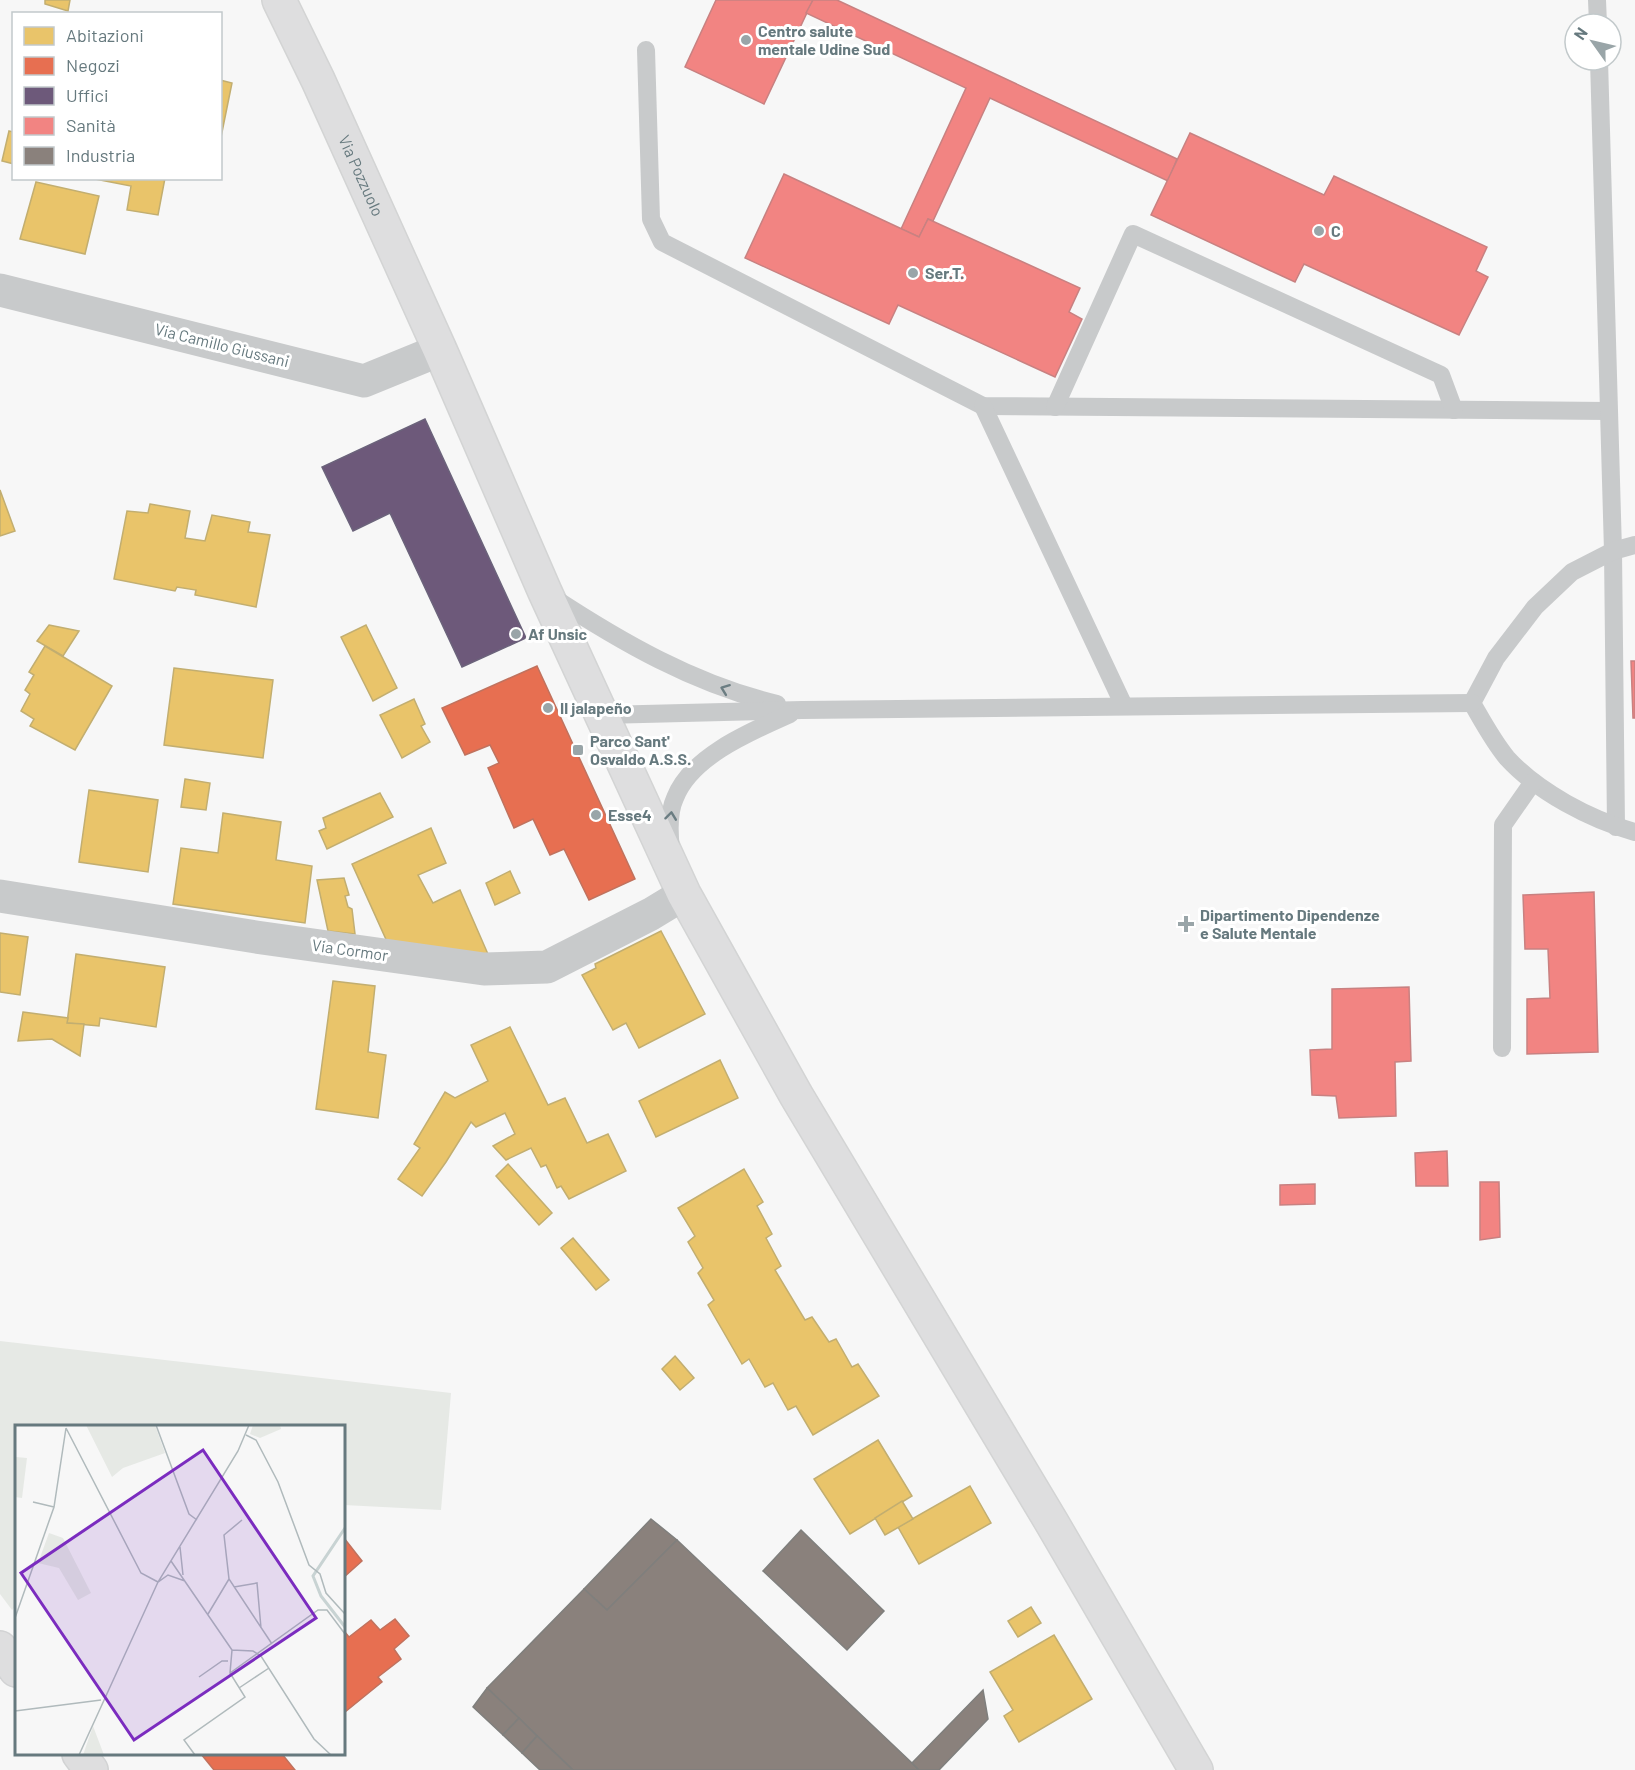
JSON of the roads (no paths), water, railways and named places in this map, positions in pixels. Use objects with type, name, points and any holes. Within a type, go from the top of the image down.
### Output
[{"type":"main road","name":"Via Pozzuolo","points":[[279,0],[318,80],[440,350],[545,592],[684,894],[796,1095],[1196,1770]]},
{"type":"main road","points":[[0,1648],[15,1669]]},
{"type":"main road","points":[[80,1755],[92,1770]]},
{"type":"street","name":"Via Camillo Giussani","points":[[0,290],[364,381],[440,350]]},
{"type":"street","name":"Via Cormor","points":[[0,896],[256,937],[484,969],[547,967],[651,914],[684,894]]},
{"type":"lane","points":[[646,50],[651,219],[662,242],[983,406],[1608,411]]},
{"type":"lane","points":[[1599,72],[1613,551],[1616,827]]},
{"type":"lane","points":[[1055,407],[1133,234],[1441,375],[1454,410]]},
{"type":"lane","points":[[983,406],[1124,706]]},
{"type":"lane","points":[[1472,703],[1496,658],[1535,607],[1572,572],[1613,551],[1635,545]]},
{"type":"lane","points":[[545,592],[604,631],[653,658],[744,696],[802,710]]},
{"type":"lane","points":[[603,715],[802,710],[1472,703]]},
{"type":"lane","points":[[1472,703],[1507,758],[1533,782],[1563,802],[1616,827],[1635,832]]},
{"type":"lane","points":[[684,894],[671,847],[670,819],[675,797],[690,775],[718,749],[752,731],[802,710]]},
{"type":"lane","points":[[1502,1048],[1503,825],[1533,782]]},
{"type":"place","name":"Centro salute mentale Udine Sud","points":[[746,40]]},
{"type":"place","name":"C","points":[[1319,231]]},
{"type":"place","name":"Ser.T.","points":[[913,273]]},
{"type":"place","name":"Af Unsic","points":[[516,634]]},
{"type":"place","name":"Il jalapeño","points":[[548,708]]},
{"type":"place","name":"Parco Sant' Osvaldo A.S.S.","points":[[578,750]]},
{"type":"place","name":"Esse4","points":[[596,815]]},
{"type":"place","name":"Dipartimento Dipendenze e Salute Mentale","points":[[1186,924]]}]
